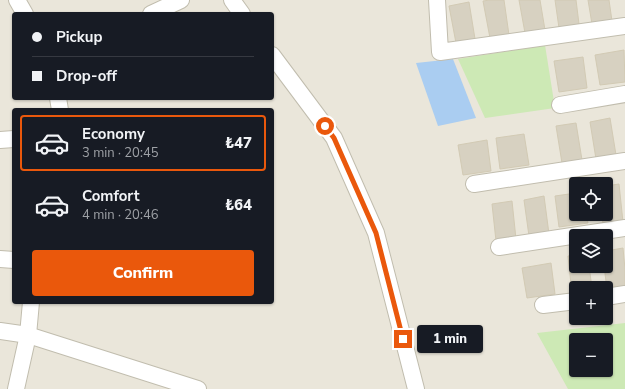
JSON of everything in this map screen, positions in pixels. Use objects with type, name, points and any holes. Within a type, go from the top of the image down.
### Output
[{"type":"street","points":[[17,0],[24,12]]},
{"type":"street","points":[[155,12],[180,0]]},
{"type":"street","points":[[232,0],[241,12]]},
{"type":"street","points":[[437,0],[440,52],[625,26]]},
{"type":"street","points":[[274,58],[334,138],[376,233],[416,389]]},
{"type":"street","points":[[560,105],[625,94]]},
{"type":"street","points":[[0,140],[12,139]]},
{"type":"street","points":[[474,184],[625,162]]},
{"type":"street","points":[[499,247],[625,228]]},
{"type":"street","points":[[0,259],[12,260]]},
{"type":"street","points":[[613,296],[625,294]]},
{"type":"street","points":[[544,305],[569,302]]},
{"type":"street","points":[[16,389],[28,335],[31,304]]},
{"type":"street","points":[[0,331],[28,335],[198,389]]},
{"type":"shaded area","points":[[0,0],[625,0],[625,389],[0,389]]},
{"type":"green space","points":[[545,45],[555,108],[485,118],[458,59]]},
{"type":"green space","points":[[625,323],[625,389],[568,389],[537,333]]},
{"type":"water","points":[[453,59],[476,118],[438,126],[416,63]]},
{"type":"building","points":[[504,0],[509,35],[490,38],[483,1]]},
{"type":"building","points":[[519,0],[540,0],[545,30],[525,33]]},
{"type":"building","points":[[555,0],[576,0],[579,24],[559,28]]},
{"type":"building","points":[[588,0],[609,0],[612,21],[592,24]]},
{"type":"building","points":[[469,2],[475,39],[456,43],[449,6]]},
{"type":"building","points":[[624,50],[625,82],[600,85],[595,55]]},
{"type":"building","points":[[583,57],[587,88],[559,92],[554,61]]},
{"type":"building","points":[[610,118],[616,155],[596,159],[590,122]]},
{"type":"building","points":[[576,123],[582,160],[562,163],[556,126]]},
{"type":"building","points":[[524,134],[529,165],[500,169],[496,138]]},
{"type":"building","points":[[487,140],[491,171],[463,175],[458,145]]},
{"type":"building","points":[[619,184],[623,222],[603,224],[603,221],[613,221],[613,185]]},
{"type":"building","points":[[569,194],[569,221],[588,221],[588,223],[559,227],[555,196]]},
{"type":"building","points":[[544,196],[549,234],[529,236],[524,200]]},
{"type":"building","points":[[512,201],[516,239],[496,241],[492,204]]},
{"type":"building","points":[[623,248],[625,286],[613,288],[613,281],[606,281],[605,273],[613,273],[613,250]]},
{"type":"building","points":[[551,263],[555,294],[527,298],[522,268]]},
{"type":"building","points":[[570,273],[590,273],[591,281],[571,281]]},
{"type":"route","points":[[325,126],[334,138],[376,233],[403,339]]}]
